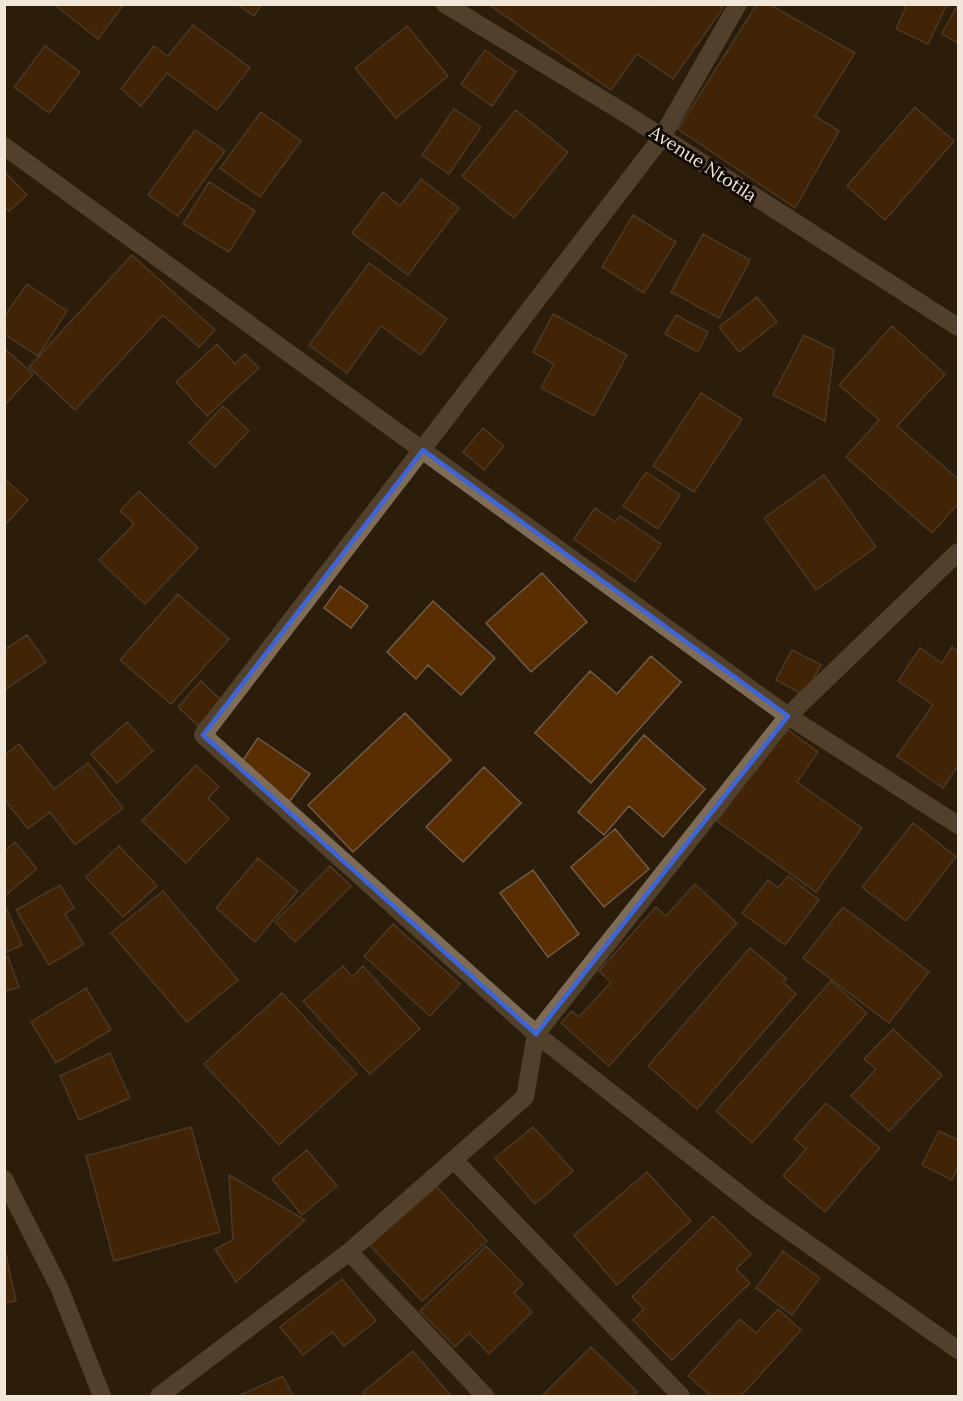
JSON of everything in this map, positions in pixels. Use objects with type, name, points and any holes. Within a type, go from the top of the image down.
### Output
[{"type":"street","name":"Avenue Ntotila","points":[[445,4],[623,112],[958,327]]},
{"type":"street","points":[[738,4],[662,137],[203,735],[536,1034],[760,1209],[958,1350]]},
{"type":"street","points":[[4,146],[788,716],[958,825]]},
{"type":"street","points":[[159,1396],[349,1252],[525,1097],[536,1034],[788,716],[958,552]]},
{"type":"street","points":[[454,1160],[681,1396]]},
{"type":"street","points":[[4,1179],[59,1287],[102,1396]]},
{"type":"street","points":[[349,1252],[484,1396]]},
{"type":"highlighted area","points":[[423,450],[788,716],[536,1034],[203,735]]},
{"type":"building","points":[[54,4],[118,4],[122,7],[98,39]]},
{"type":"building","points":[[237,4],[262,4],[254,16]]},
{"type":"building","points":[[488,4],[646,4],[649,6],[650,4],[718,4],[723,8],[673,79],[637,54],[611,90]]},
{"type":"building","points":[[757,4],[769,4],[855,53],[815,116],[839,131],[795,208],[678,129]]},
{"type":"building","points":[[901,4],[947,4],[928,44],[896,29],[906,7]]},
{"type":"building","points":[[958,4],[958,43],[942,34]]},
{"type":"building","points":[[193,25],[250,68],[217,110],[167,73],[141,106],[121,89],[154,46],[168,56]]},
{"type":"building","points":[[407,26],[448,76],[396,118],[355,68]]},
{"type":"building","points":[[45,46],[80,72],[49,113],[14,87]]},
{"type":"building","points":[[485,50],[516,72],[492,106],[461,84]]},
{"type":"building","points":[[915,107],[954,141],[885,220],[847,186]]},
{"type":"building","points":[[454,109],[481,127],[449,174],[422,155]]},
{"type":"building","points":[[516,110],[568,152],[514,218],[462,176]]},
{"type":"building","points":[[261,112],[301,141],[260,197],[220,168]]},
{"type":"building","points":[[195,130],[225,151],[178,216],[148,195]]},
{"type":"building","points":[[4,171],[27,195],[9,211],[4,206]]},
{"type":"building","points":[[421,179],[459,208],[408,275],[352,233],[383,192],[400,206]]},
{"type":"building","points":[[209,182],[255,211],[229,252],[183,224]]},
{"type":"building","points":[[633,215],[676,242],[644,293],[602,267]]},
{"type":"building","points":[[703,234],[750,260],[719,318],[671,292]]},
{"type":"building","points":[[132,255],[215,330],[199,347],[163,315],[75,410],[29,367]]},
{"type":"building","points":[[369,263],[447,319],[421,355],[381,326],[347,373],[309,345]]},
{"type":"building","points":[[27,284],[67,311],[38,356],[4,334],[4,317]]},
{"type":"building","points":[[757,297],[777,322],[739,352],[719,327]]},
{"type":"building","points":[[553,314],[627,355],[594,416],[541,388],[554,364],[533,352]]},
{"type":"building","points":[[676,315],[708,332],[698,352],[665,334]]},
{"type":"building","points":[[892,326],[945,374],[897,426],[958,479],[958,504],[932,533],[846,457],[879,420],[839,385]]},
{"type":"building","points":[[804,335],[834,350],[825,421],[773,395]]},
{"type":"building","points":[[217,344],[235,364],[245,354],[259,368],[207,416],[176,382]]},
{"type":"building","points":[[4,348],[33,374],[4,406]]},
{"type":"building","points":[[701,393],[742,419],[694,492],[653,466]]},
{"type":"building","points":[[223,406],[249,431],[215,467],[189,443]]},
{"type":"building","points":[[483,428],[504,446],[484,470],[463,452]]},
{"type":"building","points":[[646,472],[680,495],[658,529],[623,506]]},
{"type":"building","points":[[824,475],[876,547],[816,590],[764,518]]},
{"type":"building","points":[[4,478],[28,500],[4,526]]},
{"type":"building","points":[[139,491],[198,548],[145,604],[99,560],[134,524],[120,511]]},
{"type":"building","points":[[595,508],[615,522],[620,516],[661,544],[635,582],[574,539]]},
{"type":"building","points":[[542,573],[587,622],[531,672],[486,623]]},
{"type":"building","points":[[340,586],[368,606],[351,628],[324,608]]},
{"type":"building","points":[[178,594],[229,639],[171,704],[120,660]]},
{"type":"building","points":[[433,601],[495,658],[461,695],[428,665],[416,679],[387,652]]},
{"type":"building","points":[[27,635],[46,662],[4,690],[4,650]]},
{"type":"building","points":[[952,647],[958,652],[958,766],[943,788],[897,756],[933,705],[898,681],[920,648],[942,663]]},
{"type":"building","points":[[792,650],[821,665],[804,695],[776,680]]},
{"type":"building","points":[[651,656],[681,682],[591,783],[535,733],[590,671],[617,694]]},
{"type":"building","points":[[201,681],[221,700],[198,726],[178,707]]},
{"type":"building","points":[[405,713],[451,760],[353,852],[308,805]]},
{"type":"building","points":[[127,722],[153,751],[117,783],[91,754]]},
{"type":"building","points":[[785,728],[818,752],[797,782],[862,828],[816,892],[717,821]]},
{"type":"building","points":[[644,735],[705,789],[663,837],[629,806],[604,835],[578,812]]},
{"type":"building","points":[[258,738],[310,774],[290,801],[239,766]]},
{"type":"building","points":[[19,744],[54,789],[88,763],[123,808],[75,845],[50,812],[28,829],[4,799],[4,755]]},
{"type":"building","points":[[196,765],[219,787],[208,798],[229,819],[186,863],[142,821]]},
{"type":"building","points":[[484,767],[521,803],[463,862],[426,827]]},
{"type":"building","points":[[913,823],[956,857],[906,921],[862,887]]},
{"type":"building","points":[[615,829],[649,869],[604,907],[571,867]]},
{"type":"building","points":[[15,842],[37,869],[6,895],[4,893],[4,851]]},
{"type":"building","points":[[119,846],[157,886],[123,917],[86,877]]},
{"type":"building","points":[[258,858],[298,891],[255,942],[216,908]]},
{"type":"building","points":[[330,866],[351,886],[295,942],[275,922]]},
{"type":"building","points":[[533,870],[579,934],[548,957],[500,893]]},
{"type":"building","points":[[788,876],[819,900],[785,945],[742,913],[768,880],[778,888]]},
{"type":"building","points":[[695,884],[737,923],[609,1066],[561,1023],[572,1011],[579,1017],[611,982],[599,971],[656,907],[666,916]]},
{"type":"building","points":[[60,885],[74,908],[65,914],[84,944],[49,965],[16,910]]},
{"type":"building","points":[[163,891],[238,980],[187,1022],[111,933]]},
{"type":"building","points":[[4,906],[22,945],[4,953]]},
{"type":"building","points":[[843,907],[929,972],[889,1023],[803,958]]},
{"type":"building","points":[[393,924],[460,984],[430,1016],[364,956]]},
{"type":"building","points":[[750,948],[787,979],[783,982],[796,994],[697,1109],[648,1066]]},
{"type":"building","points":[[8,957],[19,987],[4,992],[4,959]]},
{"type":"building","points":[[343,966],[352,977],[363,966],[420,1029],[370,1074],[303,1001]]},
{"type":"building","points":[[831,981],[867,1013],[752,1143],[716,1111]]},
{"type":"building","points":[[86,988],[111,1030],[56,1063],[31,1022]]},
{"type":"building","points":[[282,993],[357,1074],[279,1145],[204,1064]]},
{"type":"building","points":[[893,1029],[942,1075],[889,1131],[851,1096],[876,1069],[864,1059]]},
{"type":"building","points":[[110,1053],[130,1098],[79,1120],[60,1076]]},
{"type":"building","points":[[826,1103],[880,1148],[825,1212],[783,1176],[806,1149],[794,1139]]},
{"type":"building","points":[[191,1127],[220,1232],[114,1261],[86,1156]]},
{"type":"building","points":[[533,1127],[573,1171],[535,1204],[495,1158]]},
{"type":"building","points":[[939,1131],[958,1140],[958,1167],[952,1180],[922,1165]]},
{"type":"building","points":[[307,1150],[337,1186],[302,1215],[272,1179]]},
{"type":"building","points":[[647,1172],[691,1221],[617,1285],[574,1235]]},
{"type":"building","points":[[229,1175],[305,1220],[236,1282],[215,1249],[233,1240]]},
{"type":"building","points":[[436,1186],[487,1241],[422,1301],[370,1245]]},
{"type":"building","points":[[713,1216],[751,1254],[736,1269],[750,1283],[672,1360],[633,1320],[644,1309],[632,1297]]},
{"type":"building","points":[[4,1246],[16,1301],[4,1303]]},
{"type":"building","points":[[486,1246],[523,1284],[514,1293],[532,1312],[489,1354],[469,1333],[455,1347],[420,1311]]},
{"type":"building","points":[[783,1251],[820,1278],[792,1315],[756,1288]]},
{"type":"building","points":[[342,1279],[376,1321],[344,1346],[332,1332],[303,1355],[280,1327]]},
{"type":"building","points":[[778,1309],[801,1330],[741,1396],[711,1396],[688,1376],[740,1319],[756,1333]]},
{"type":"building","points":[[591,1347],[637,1392],[632,1396],[542,1396]]},
{"type":"building","points":[[413,1351],[451,1396],[366,1396],[363,1392]]},
{"type":"building","points":[[283,1376],[293,1396],[238,1396]]}]
